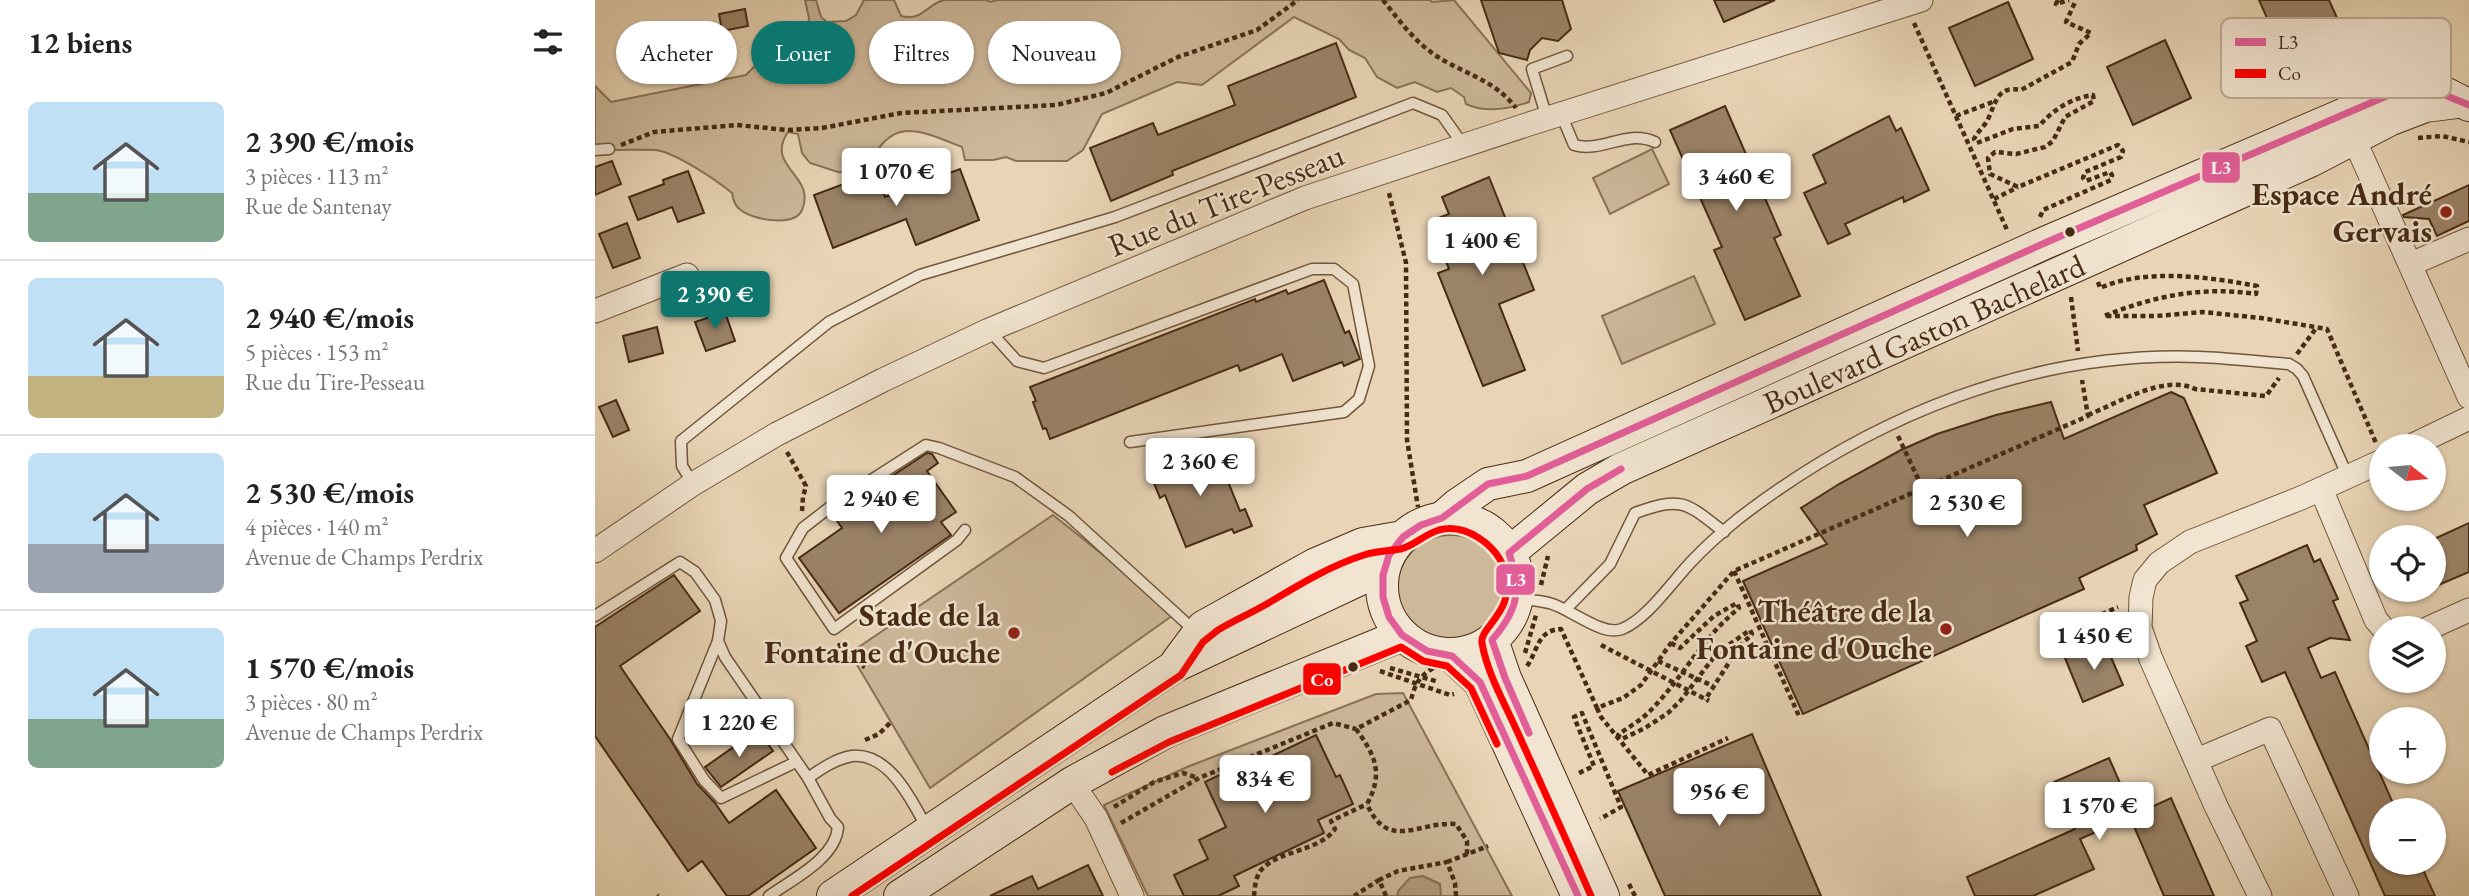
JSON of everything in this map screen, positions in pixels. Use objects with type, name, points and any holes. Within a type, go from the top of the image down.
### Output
[{"type":"main road","name":"Boulevard Gaston Bachelard","points":[[833,896],[1174,666],[1360,579],[1414,534],[1488,484],[1527,476],[2047,242],[2348,128],[2391,119],[2425,106],[2465,103]]},
{"type":"main road","name":"Boulevard Gaston Bachelard","points":[[1509,553],[1587,489],[1621,469],[2090,260],[2348,128]]},
{"type":"main road","name":"Boulevard Gaston Bachelard","points":[[1484,527],[1527,476]]},
{"type":"main road","points":[[1174,666],[1203,627],[1314,565],[1363,544],[1464,520],[1484,527],[1499,538],[1516,571],[1518,599],[1504,627],[1492,640],[1471,651],[1453,656],[1427,651],[1402,635],[1389,617],[1383,597],[1383,575],[1414,534]]},
{"type":"main road","points":[[900,896],[1072,783],[1165,732],[1402,635]]},
{"type":"main road","points":[[1492,640],[1494,683],[1578,896]]},
{"type":"main road","points":[[1453,656],[1480,682],[1494,683]]},
{"type":"main road","points":[[1494,683],[1603,896]]},
{"type":"street","name":"Rue du Tire-Pesseau","points":[[595,551],[693,484],[777,434],[883,380],[989,330],[1305,198],[1913,3]]},
{"type":"street","points":[[2348,128],[2469,397]]},
{"type":"street","points":[[2411,264],[2469,239]]},
{"type":"street","points":[[595,311],[687,275]]},
{"type":"street","points":[[2436,434],[2469,418]]},
{"type":"street","points":[[2260,896],[2216,806],[2151,659],[2140,628],[2141,597],[2145,580],[2159,563],[2190,542],[2348,477],[2369,460]]},
{"type":"street","points":[[2321,489],[2374,616]]},
{"type":"street","points":[[2446,620],[2469,610]]},
{"type":"street","points":[[2197,760],[2270,729],[2347,896]]},
{"type":"street","points":[[1072,783],[1100,826],[1132,896]]},
{"type":"lane","points":[[1567,56],[1532,69],[1545,119],[1574,145],[1586,148],[1636,136],[1655,142]]},
{"type":"lane","points":[[693,484],[682,466],[681,441],[829,322],[921,275],[1115,216],[1413,103],[1442,115],[1464,146]]},
{"type":"lane","points":[[595,150],[609,149]]},
{"type":"lane","points":[[989,330],[1017,361],[1044,368],[1312,268],[1334,269],[1353,284],[1369,366],[1359,399],[1344,412],[1130,442]]},
{"type":"lane","points":[[1518,599],[1551,603],[1605,630],[1621,630],[1636,620],[1693,559],[1724,532],[1793,478],[1843,448],[1891,423],[1949,398],[2003,381],[2080,365],[2198,357],[2289,364],[2303,376],[2348,477]]},
{"type":"lane","points":[[965,530],[957,540],[834,629],[786,558],[803,528],[834,504],[926,445],[1015,477],[1069,516],[1198,634]]},
{"type":"lane","points":[[1566,609],[1610,564],[1635,513],[1664,503],[1680,503],[1695,510],[1724,532]]},
{"type":"lane","points":[[595,616],[680,562],[695,572],[715,600],[721,621],[718,641],[678,738],[704,780],[721,798],[796,762]]},
{"type":"lane","points":[[718,641],[725,657],[808,778],[830,818],[838,827],[838,838],[828,853],[769,896]]},
{"type":"lane","points":[[808,778],[830,763],[854,756],[872,759],[890,771],[928,831]]},
{"type":"path","points":[[609,149],[654,132],[737,125],[787,130],[823,128],[901,113],[1056,105],[1106,93],[1178,57],[1257,30],[1299,0]]},
{"type":"path","points":[[1383,0],[1406,28],[1435,55],[1476,75],[1512,102],[1545,119]]},
{"type":"path","points":[[2058,0],[2056,4],[2069,0]]},
{"type":"path","points":[[2018,187],[1990,174],[1989,158],[1995,152],[2016,154],[2045,147],[2053,141],[2065,117],[2094,100],[2093,95],[2084,96],[2053,110],[2039,126],[2013,129],[1977,143],[1973,139],[1985,126],[2001,93],[2011,88],[2021,90],[2072,62],[2079,44],[2091,33],[2066,22],[2076,0]]},
{"type":"path","points":[[1913,3],[1949,100],[2017,255]]},
{"type":"path","points":[[1943,103],[1949,100]]},
{"type":"path","points":[[1956,116],[1996,101]]},
{"type":"path","points":[[1994,199],[2118,145],[2123,151],[2121,156],[2085,172],[2083,178],[2086,181],[2109,172],[2112,175],[2111,180],[2043,210],[2040,220],[2047,242]]},
{"type":"path","points":[[1981,170],[1989,167]]},
{"type":"path","points":[[1384,172],[1406,263],[1407,440],[1414,534]]},
{"type":"path","points":[[2090,260],[2100,288],[2121,280],[2195,277],[2257,286],[2256,294],[2210,290],[2172,294],[2104,316],[2203,312],[2326,329],[2371,434]]},
{"type":"path","points":[[2061,273],[2072,301],[2088,415]]},
{"type":"path","points":[[1597,708],[1623,698],[1641,685],[1671,643],[1734,571],[2159,385],[2185,384],[2195,390],[2266,396],[2317,327]]},
{"type":"path","points":[[1891,423],[1922,487]]},
{"type":"path","points":[[777,434],[806,486],[802,508],[803,517],[808,524]]},
{"type":"path","points":[[1734,571],[1799,716]]},
{"type":"path","points":[[1594,642],[1673,684],[1688,691],[1707,700],[1739,647],[1752,634],[1750,630],[1717,653],[1688,691],[1668,713],[1622,739],[1618,735],[1647,714],[1673,684],[1722,622],[1739,608],[1737,603],[1714,616],[1680,648],[1671,643]]},
{"type":"path","points":[[2055,635],[2101,615]]},
{"type":"path","points":[[834,629],[842,653],[850,661],[865,667]]},
{"type":"path","points":[[1561,629],[1601,717],[1648,775],[1728,738]]},
{"type":"path","points":[[1370,648],[1381,672],[1450,695],[1494,683],[1529,664],[1537,642],[1552,630],[1572,632]]},
{"type":"path","points":[[1100,826],[1199,778],[1332,723],[1356,729],[1411,700],[1415,684],[1421,675],[1453,656]]},
{"type":"path","points":[[1658,661],[1713,686]]},
{"type":"path","points":[[1579,773],[1594,766],[1574,717],[1582,713],[1621,807],[1600,819]]},
{"type":"path","points":[[1254,896],[1256,880],[1262,869],[1329,838],[1335,830],[1331,821],[1367,804],[1375,788],[1375,761],[1356,729]]},
{"type":"path","points":[[1100,826],[1154,782],[1183,773],[1199,778]]},
{"type":"path","points":[[1367,804],[1379,824],[1389,830],[1401,832],[1444,823],[1456,824],[1467,841],[1467,856]]},
{"type":"path","points":[[1354,896],[1398,871],[1447,862],[1488,846]]},
{"type":"path","points":[[1447,862],[1455,883],[1456,896]]},
{"type":"path","points":[[1379,880],[1386,896]]},
{"type":"shaded area","points":[[805,0],[816,0],[821,17],[826,21],[809,21]]},
{"type":"shaded area","points":[[864,0],[894,0],[901,16],[909,17],[946,0],[1454,0],[1531,93],[1529,102],[1489,109],[1466,104],[1464,97],[1451,88],[1437,92],[1415,82],[1397,88],[1377,77],[1365,58],[1349,50],[1339,39],[1294,17],[1202,85],[1177,82],[1102,114],[1083,150],[1067,161],[1016,161],[1006,157],[965,160],[962,147],[919,132],[907,131],[896,133],[886,140],[869,167],[857,173],[838,172],[810,163],[802,153],[798,134],[788,132],[782,144],[782,154],[803,188],[805,198],[802,210],[791,219],[764,219],[742,211],[735,203],[732,193],[695,167],[663,152],[595,149],[595,86],[611,102],[701,84],[737,84],[737,77],[746,75],[751,70],[751,84],[855,84],[855,21],[846,21],[856,15]]},
{"type":"shaded area","points":[[1652,149],[1669,184],[1610,214],[1593,178]]},
{"type":"shaded area","points":[[1694,276],[1715,324],[1622,364],[1602,316]]},
{"type":"shaded area","name":"Stade de la Fontaine d'Ouche","points":[[1053,515],[1176,613],[930,788],[850,653]]},
{"type":"shaded area","points":[[1451,535],[1472,539],[1489,551],[1501,568],[1505,589],[1501,610],[1489,627],[1472,639],[1451,643],[1430,639],[1413,627],[1401,610],[1397,589],[1401,568],[1413,551],[1430,539]]},
{"type":"shaded area","points":[[1403,693],[1512,896],[1148,896],[1104,805],[1187,767],[1376,694]]},
{"type":"shaded area","points":[[1423,876],[1440,884],[1441,896],[1397,896],[1410,878]]},
{"type":"building","points":[[1481,0],[1562,0],[1571,29],[1558,41],[1542,38],[1530,50],[1527,60],[1499,53]]},
{"type":"building","points":[[1714,0],[1775,0],[1724,22]]},
{"type":"building","points":[[2259,0],[2329,0],[2337,18],[2267,18]]},
{"type":"building","points":[[2008,2],[2033,59],[1975,86],[1949,28]]},
{"type":"building","points":[[745,9],[748,26],[737,28],[737,21],[720,21],[719,14]]},
{"type":"building","points":[[2165,40],[2191,98],[2133,125],[2107,67]]},
{"type":"building","points":[[1336,43],[1356,97],[1172,171],[1173,175],[1111,201],[1090,148],[1153,123],[1158,135],[1235,105],[1228,86]]},
{"type":"building","points":[[1725,106],[1781,235],[1774,238],[1800,296],[1745,320],[1714,250],[1722,247],[1670,130]]},
{"type":"building","points":[[1889,116],[1896,131],[1901,128],[1929,190],[1904,202],[1903,197],[1845,224],[1850,234],[1828,244],[1804,193],[1826,183],[1813,155]]},
{"type":"building","points":[[612,161],[621,184],[595,195],[595,167]]},
{"type":"building","points":[[960,169],[979,220],[916,245],[906,219],[833,248],[814,195],[876,172],[885,197]]},
{"type":"building","points":[[688,171],[704,213],[678,222],[672,207],[638,220],[629,197],[664,184],[663,180]]},
{"type":"building","points":[[1489,177],[1534,290],[1499,304],[1525,370],[1483,386],[1438,273],[1449,269],[1430,221],[1449,214],[1442,197]]},
{"type":"building","name":"Espace André Gervais","points":[[2469,185],[2469,221],[2437,236],[2429,219],[2403,215]]},
{"type":"building","points":[[627,223],[640,258],[613,268],[599,234]]},
{"type":"building","points":[[1324,280],[1345,333],[1349,331],[1360,359],[1344,366],[1342,362],[1293,381],[1282,354],[1240,371],[1238,365],[1050,439],[1046,428],[1043,429],[1030,387],[1255,299],[1256,302],[1286,290],[1288,294]]},
{"type":"building","points":[[725,312],[735,341],[706,351],[695,322]]},
{"type":"building","points":[[657,327],[663,353],[629,362],[623,336]]},
{"type":"building","points":[[2171,392],[2184,398],[2217,473],[2144,505],[2157,534],[2136,545],[2137,550],[2079,578],[2084,589],[1803,714],[1743,581],[1827,544],[1801,508],[1901,450],[1937,434],[1996,415],[2051,402],[2064,439]]},
{"type":"building","points":[[616,400],[629,430],[613,437],[599,407]]},
{"type":"building","points":[[1215,450],[1240,511],[1245,509],[1252,526],[1234,533],[1232,529],[1186,547],[1165,495],[1160,498],[1149,471],[1170,462],[1172,467]]},
{"type":"building","points":[[927,453],[932,454],[938,463],[927,471],[956,512],[941,522],[951,535],[839,613],[799,558],[842,528],[833,515]]},
{"type":"building","points":[[2469,523],[2469,572],[2446,582],[2446,534]]},
{"type":"building","points":[[2307,545],[2314,562],[2320,559],[2338,599],[2333,601],[2350,640],[2330,638],[2308,648],[2321,678],[2335,672],[2369,749],[2369,784],[2385,784],[2391,798],[2369,798],[2369,860],[2285,672],[2262,682],[2246,646],[2257,641],[2240,603],[2248,600],[2236,576]]},
{"type":"building","points":[[674,575],[700,611],[620,666],[697,784],[729,823],[776,790],[816,848],[748,896],[727,896],[702,861],[688,871],[595,736],[595,627]]},
{"type":"building","points":[[2104,641],[2123,685],[2083,702],[2065,658]]},
{"type":"building","points":[[758,730],[773,751],[721,787],[705,767]]},
{"type":"building","points":[[1752,734],[1821,896],[1665,896],[1618,791]]},
{"type":"building","points":[[1316,735],[1336,777],[1340,775],[1353,804],[1318,820],[1324,833],[1234,876],[1239,886],[1218,896],[1184,896],[1174,875],[1208,859],[1199,840],[1226,827],[1205,782],[1238,766],[1240,771]]},
{"type":"building","points":[[2109,758],[2134,815],[2171,798],[2214,896],[2164,896],[2130,817],[2080,839],[2094,869],[2033,896],[1975,896],[1967,877],[2075,829],[2054,782]]},
{"type":"building","points":[[1088,865],[1103,896],[990,896],[1032,876],[1038,889]]},
{"type":"building","points":[[2376,875],[2425,875],[2435,896],[2385,896]]},
{"type":"transit line","name":"L3","points":[[1578,896],[1480,682],[1452,656],[1427,651],[1402,635],[1389,617],[1383,597],[1383,575],[1389,555],[1403,537],[1421,525],[1442,518],[1488,484],[1527,476],[2047,242],[2382,98]]},
{"type":"transit line","name":"L3","points":[[2451,98],[2469,105]]},
{"type":"transit line","name":"L3","points":[[1529,733],[1492,640],[1507,619],[1515,599],[1515,578],[1509,553],[1587,489],[1621,469]]},
{"type":"transit line","name":"Co","points":[[852,896],[1181,675],[1203,642],[1218,630],[1338,565],[1369,554],[1401,549],[1434,532],[1449,529],[1460,530],[1479,538],[1495,553],[1505,571],[1506,597],[1483,637],[1484,654],[1591,896]]},
{"type":"transit line","name":"Co","points":[[1112,772],[1169,742],[1401,647],[1423,661],[1447,666],[1471,688],[1497,744]]},
{"type":"place","name":"Espace André Gervais","points":[[2446,212]]},
{"type":"place","name":"Théâtre de la Fontaine d'Ouche","points":[[1946,629]]},
{"type":"place","name":"Stade de la Fontaine d'Ouche","points":[[1014,633]]}]
